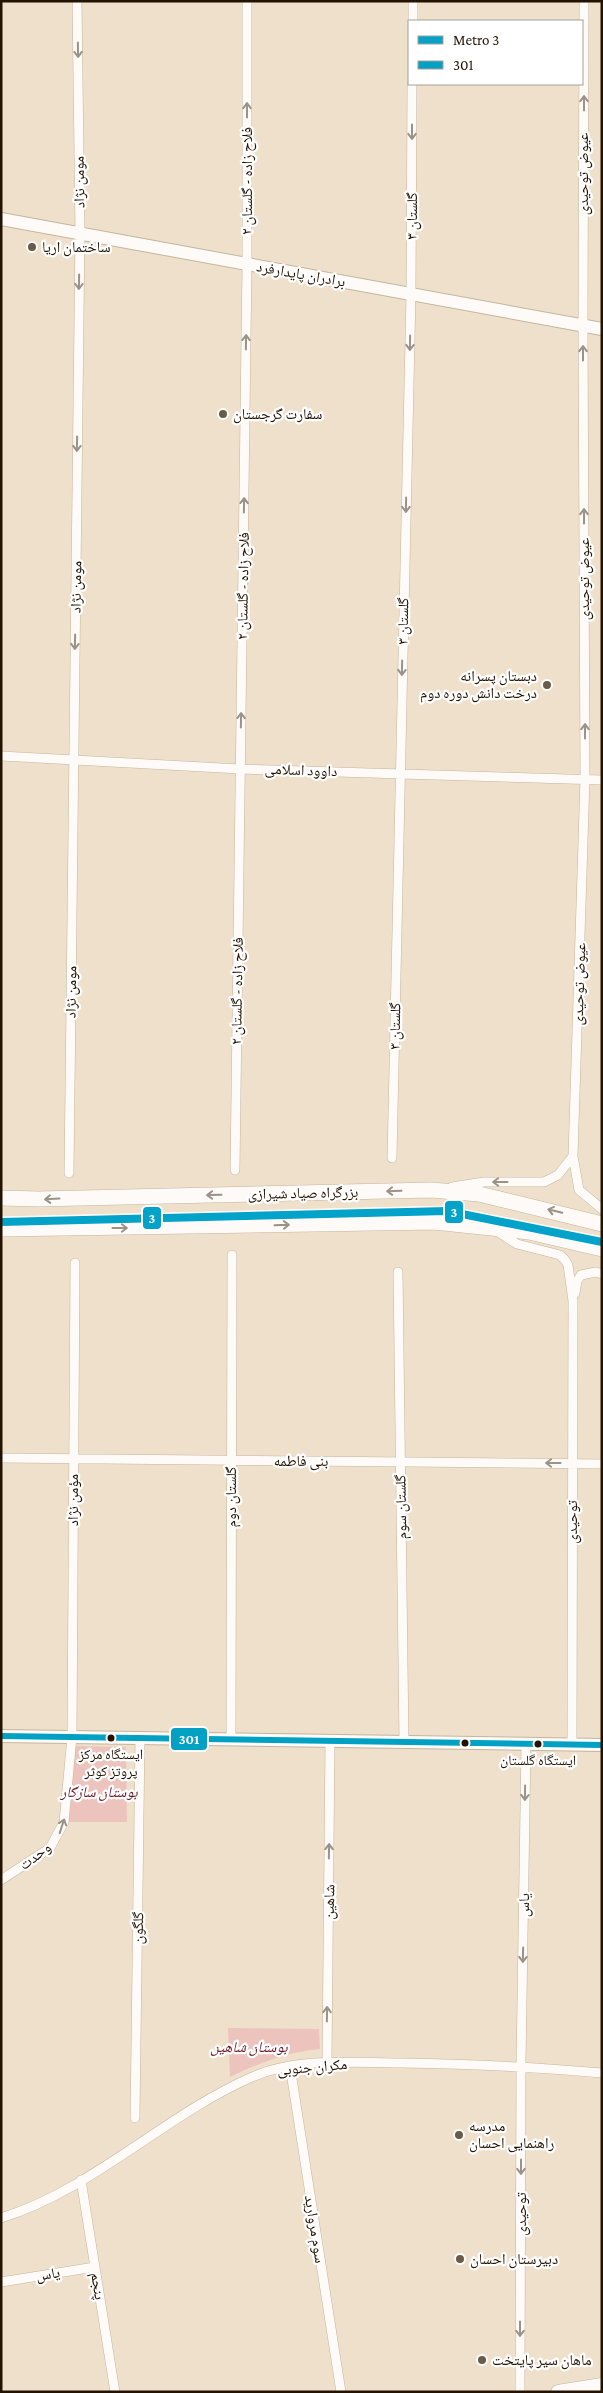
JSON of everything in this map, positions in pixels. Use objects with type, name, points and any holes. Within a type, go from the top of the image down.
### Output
[{"type":"highway","name":"بزرگراه صیاد شیرازی","points":[[1,1198],[38,1199],[431,1190],[479,1194],[602,1224]]},
{"type":"highway","name":"بزرگراه صیاد شیرازی","points":[[1,1229],[434,1222],[528,1232],[602,1249]]},
{"type":"main road","name":"برادران پایدارفرد","points":[[1,219],[602,329]]},
{"type":"main road","points":[[1,1736],[602,1745]]},
{"type":"main road","points":[[558,2392],[602,2385]]},
{"type":"street","name":"مومن نژاد","points":[[69,1173],[80,233],[78,1]]},
{"type":"street","name":"فلاح زاده - گلستان ۲","points":[[235,1170],[247,264],[247,1]]},
{"type":"street","points":[[413,1],[413,20]]},
{"type":"street","name":"عیوض توحیدی","points":[[584,1],[585,779],[573,1156],[579,1190],[602,1210]]},
{"type":"street","name":"گلستان ۳","points":[[392,1158],[411,294],[412,85]]},
{"type":"street","name":"داوود اسلامی","points":[[1,756],[240,768],[602,780]]},
{"type":"street","points":[[431,1190],[484,1182],[544,1182],[558,1175],[573,1156]]},
{"type":"street","points":[[494,1229],[517,1244],[560,1255],[568,1265],[573,1300]]},
{"type":"street","name":"گلستان دوم","points":[[231,1740],[232,1255]]},
{"type":"street","name":"مؤمن نژاد","points":[[72,1737],[75,1263]]},
{"type":"street","name":"گلستان سوم","points":[[398,1272],[404,1742]]},
{"type":"street","points":[[573,1300],[577,1281],[581,1275],[596,1272],[602,1274]]},
{"type":"street","name":"توحیدی","points":[[572,1744],[573,1300]]},
{"type":"street","name":"بنی فاطمه","points":[[1,1458],[602,1464]]},
{"type":"street","name":"وحدت","points":[[1,1880],[36,1859],[50,1848],[59,1836],[64,1822],[72,1737]]},
{"type":"street","name":"گلگون","points":[[135,2118],[140,1738]]},
{"type":"street","name":"شاهین","points":[[327,2062],[330,1741]]},
{"type":"street","name":"یاس","points":[[521,2065],[526,1744]]},
{"type":"street","name":"مکران جنوبی","points":[[1,2218],[39,2203],[81,2180],[252,2077],[290,2066],[327,2062],[521,2065],[602,2072]]},
{"type":"street","name":"توحیدی","points":[[520,2392],[521,2065]]},
{"type":"street","name":"سوم مروارید","points":[[290,2066],[341,2392]]},
{"type":"street","name":"پنجم","points":[[81,2180],[115,2392]]},
{"type":"street","name":"یاس","points":[[1,2282],[95,2266]]},
{"type":"green space","name":"بوستان سازگار","points":[[74,1746],[126,1747],[127,1822],[68,1822]]},
{"type":"green space","name":"بوستان شاهین","points":[[228,2028],[319,2029],[320,2049],[274,2059],[230,2077]]},
{"type":"metro line","name":"3","points":[[1,1222],[447,1211],[602,1242]]},
{"type":"transit line","name":"301","points":[[1,1736],[602,1745]]},
{"type":"place","name":"ساختمان اریا","points":[[32,247]]},
{"type":"place","name":"سفارت گرجستان","points":[[223,414]]},
{"type":"place","name":"دبستان پسرانه درخت دانش دوره دوم","points":[[547,685]]},
{"type":"place","name":"ایستگاه مرکز پروتز کوثر","points":[[111,1738]]},
{"type":"place","name":"ایستگاه گلستان","points":[[538,1744]]},
{"type":"place","name":"مدرسه راهنمایی احسان","points":[[459,2135]]},
{"type":"place","name":"دبیرستان احسان","points":[[460,2259]]},
{"type":"place","name":"ماهان سیر پایتخت","points":[[482,2360]]}]
